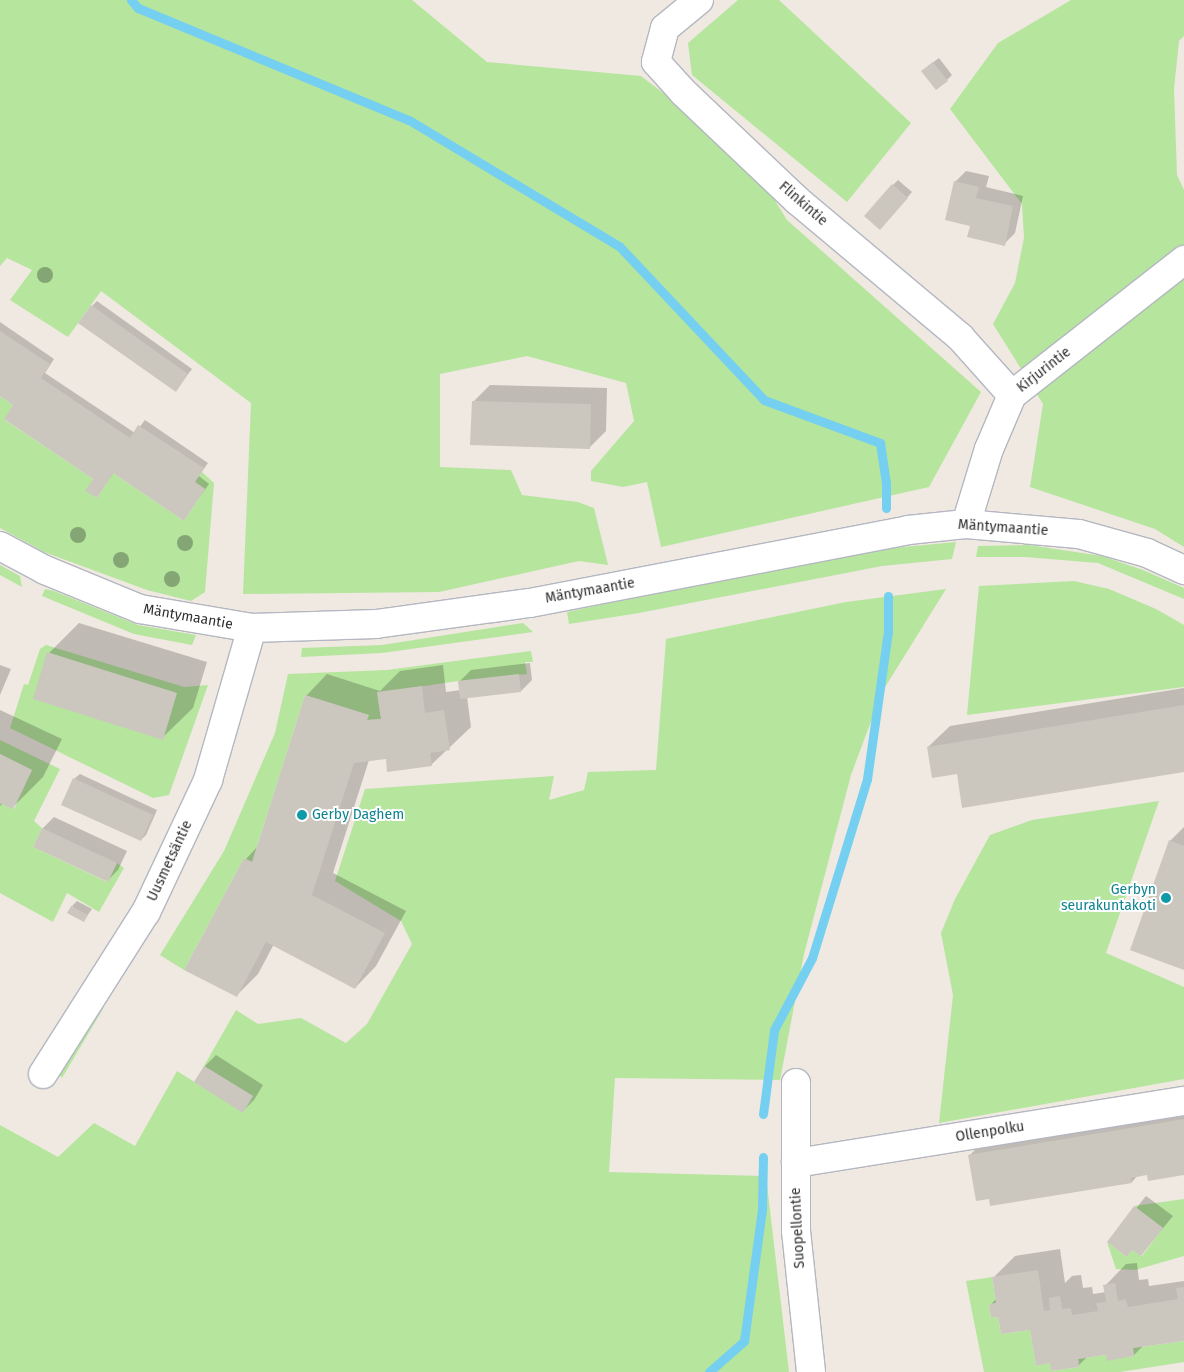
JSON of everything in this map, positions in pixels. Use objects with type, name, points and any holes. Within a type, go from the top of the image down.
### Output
[{"type":"street","name":"Flinkintie","points":[[699,0],[665,28],[656,62],[683,92],[798,201],[960,337],[1012,395]]},
{"type":"street","name":"Kirjurintie","points":[[966,524],[989,448],[1012,395],[1184,260]]},
{"type":"street","name":"Mäntymaantie","points":[[0,546],[45,570],[140,609],[252,628],[376,624],[530,602],[908,530],[966,524],[1079,534],[1147,553],[1184,570]]},
{"type":"street","name":"Uusmetsäntie","points":[[43,1074],[146,912],[208,780],[252,628]]},
{"type":"street","name":"Suopellontie","points":[[796,1082],[796,1231],[810,1372]]},
{"type":"street","name":"Ollenpolku","points":[[796,1163],[1184,1101]]},
{"type":"green space","points":[[0,0],[412,0],[487,62],[641,76],[749,159],[787,220],[981,392],[929,487],[661,547],[647,482],[623,487],[591,481],[591,471],[634,421],[626,383],[527,356],[440,374],[440,467],[511,470],[522,495],[578,502],[594,508],[608,565],[579,561],[439,592],[243,594],[251,403],[101,291],[68,337],[10,300],[32,270],[7,258],[0,266]]},
{"type":"green space","points":[[738,0],[779,0],[911,123],[847,202],[692,75],[688,43]]},
{"type":"green space","points":[[1071,0],[1184,0],[1184,36],[1179,41],[1174,89],[1177,175],[1184,190],[1184,547],[1155,529],[1030,487],[1043,404],[993,324],[1015,283],[1024,238],[1022,204],[950,109],[998,43]]},
{"type":"green space","points":[[0,396],[13,405],[5,420],[93,479],[86,491],[97,498],[113,473],[184,521],[205,489],[195,482],[202,472],[214,483],[205,592],[191,601],[147,590],[44,552],[0,528]]},
{"type":"green space","points":[[956,542],[952,559],[882,566],[639,613],[569,624],[567,612],[718,580],[882,549]]},
{"type":"green space","points":[[1029,545],[1102,556],[1143,570],[1184,588],[1184,599],[1098,563],[1025,557],[976,557],[978,546]]},
{"type":"green space","points":[[0,565],[20,576],[22,587],[0,575]]},
{"type":"green space","points":[[1074,581],[1109,589],[1156,609],[1184,625],[1184,687],[967,715],[979,586]]},
{"type":"green space","points":[[45,589],[138,625],[196,635],[192,645],[134,634],[42,596]]},
{"type":"green space","points":[[946,589],[882,692],[851,775],[804,954],[780,1080],[615,1078],[609,1172],[766,1176],[789,1372],[0,1372],[0,1125],[58,1157],[94,1123],[135,1146],[177,1071],[243,1112],[253,1096],[204,1066],[236,1010],[258,1024],[301,1018],[346,1043],[367,1024],[412,944],[401,921],[335,881],[365,789],[554,776],[549,800],[584,790],[588,772],[656,770],[666,639],[846,602]]},
{"type":"green space","points":[[523,623],[533,632],[382,653],[301,657],[302,648],[382,645]]},
{"type":"green space","points":[[46,645],[184,687],[208,685],[169,795],[153,798],[10,728],[24,684],[28,685],[40,649]]},
{"type":"green space","points":[[531,651],[533,662],[525,662],[527,674],[458,681],[377,693],[381,719],[367,720],[369,715],[305,695],[252,862],[244,858],[184,970],[160,955],[224,851],[275,733],[288,674],[387,670]]},
{"type":"green space","points":[[0,740],[60,769],[34,821],[42,828],[33,847],[107,882],[117,863],[124,868],[99,912],[67,893],[53,922],[0,893],[0,805],[1,803],[14,809],[32,770],[0,754]]},
{"type":"green space","points":[[1159,801],[1106,953],[1184,987],[1184,1079],[939,1123],[953,995],[941,933],[955,899],[990,835],[1032,820]]},
{"type":"green space","points":[[104,1007],[62,1078],[59,1074],[88,1017]]},
{"type":"green space","points":[[1184,1199],[1184,1256],[1135,1270],[1116,1269],[1107,1242],[1127,1257],[1132,1250],[1142,1256],[1163,1228],[1134,1206]]},
{"type":"green space","points":[[992,1277],[996,1303],[989,1304],[991,1318],[998,1317],[1001,1334],[1030,1330],[1036,1366],[1050,1363],[1051,1371],[1079,1367],[1078,1359],[1106,1355],[1107,1360],[1134,1356],[1133,1348],[1184,1341],[1184,1362],[1120,1372],[984,1372],[966,1281]]},
{"type":"building","points":[[933,62],[948,81],[936,90],[921,71]]},
{"type":"building","points":[[954,181],[979,187],[976,198],[1013,206],[1005,246],[967,237],[970,226],[945,220]]},
{"type":"building","points":[[892,184],[908,198],[880,230],[864,216]]},
{"type":"building","points":[[91,305],[188,374],[176,392],[78,323]]},
{"type":"building","points":[[0,331],[50,364],[41,378],[130,438],[138,425],[204,468],[195,482],[205,489],[184,521],[113,473],[97,498],[85,491],[93,479],[4,419],[13,405],[0,396]]},
{"type":"building","points":[[472,401],[591,404],[590,449],[470,445]]},
{"type":"building","points":[[47,652],[177,693],[163,740],[33,699]]},
{"type":"building","points":[[519,674],[521,692],[460,699],[458,681]]},
{"type":"building","name":"Gerby Daghem","points":[[422,686],[425,713],[444,710],[450,750],[430,753],[432,766],[387,772],[386,759],[354,763],[312,895],[385,933],[355,989],[266,942],[237,997],[184,970],[244,858],[252,862],[305,695],[369,715],[367,720],[381,719],[377,692]]},
{"type":"building","points":[[1184,705],[1184,772],[962,808],[957,774],[932,778],[927,747]]},
{"type":"building","points":[[0,754],[32,770],[13,809],[0,803]]},
{"type":"building","points":[[73,778],[153,815],[141,841],[61,805]]},
{"type":"building","points":[[42,828],[117,863],[108,882],[33,847]]},
{"type":"building","name":"Gerbyn seurakuntakoti","points":[[1169,840],[1184,846],[1184,970],[1130,950]]},
{"type":"building","points":[[71,906],[88,915],[84,922],[67,913]]},
{"type":"building","points":[[204,1066],[253,1096],[243,1113],[194,1082]]},
{"type":"building","points":[[1184,1119],[1184,1175],[1148,1181],[1147,1175],[1131,1178],[1132,1183],[990,1206],[989,1199],[976,1201],[968,1155]]},
{"type":"building","points":[[1134,1206],[1163,1228],[1141,1256],[1132,1250],[1127,1257],[1107,1242]]},
{"type":"building","points":[[1038,1270],[1044,1311],[1050,1310],[1049,1298],[1060,1296],[1062,1309],[1071,1308],[1072,1315],[1098,1311],[1096,1303],[1106,1302],[1103,1285],[1115,1283],[1118,1301],[1126,1299],[1128,1307],[1178,1299],[1176,1288],[1184,1287],[1184,1341],[1133,1348],[1134,1356],[1107,1361],[1106,1355],[1078,1359],[1079,1367],[1051,1371],[1050,1363],[1036,1366],[1030,1330],[1001,1334],[998,1317],[991,1318],[989,1304],[996,1303],[992,1277]]},
{"type":"waterway","points":[[131,0],[138,8],[409,120],[620,247],[764,400],[880,443],[886,483],[886,508]]},
{"type":"waterway","points":[[763,1114],[774,1030],[812,958],[867,779],[888,631],[888,596]]},
{"type":"waterway","points":[[709,1372],[744,1341],[762,1209],[763,1157]]},
{"type":"place","name":"Gerby Daghem","points":[[302,815]]},
{"type":"place","name":"Gerbyn seurakuntakoti","points":[[1166,898]]}]
